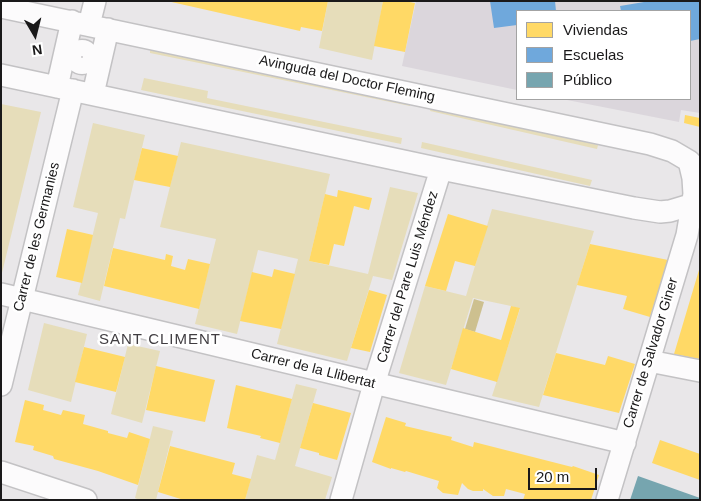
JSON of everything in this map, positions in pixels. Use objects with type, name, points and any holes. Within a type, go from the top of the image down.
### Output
[{"type":"street","name":"Carrer de les Germanies","points":[[1,385],[11,297],[74,90],[95,1]]},
{"type":"street","name":"Avinguda del Doctor Fleming","points":[[1,6],[650,144],[672,151],[694,166],[695,204]]},
{"type":"street","name":"Carrer de les Germanies","points":[[74,90],[90,25]]},
{"type":"street","points":[[1,75],[441,169],[660,212],[670,212],[695,204]]},
{"type":"street","name":"Carrer del Pare Luis Méndez","points":[[341,500],[374,384],[441,169]]},
{"type":"street","name":"Carrer de Salvador Giner","points":[[607,500],[695,204]]},
{"type":"street","name":"Carrer de la Llibertat","points":[[11,297],[625,444]]},
{"type":"street","points":[[649,362],[700,371]]},
{"type":"street","points":[[1,472],[86,500]]},
{"type":"shaded area","points":[[328,1],[383,1],[372,60],[319,48]]},
{"type":"shaded area","points":[[416,1],[700,1],[700,113],[681,110],[679,122],[567,100],[691,100],[691,10],[516,10],[516,90],[402,66]]},
{"type":"shaded area","points":[[150,49],[411,102],[410,106],[150,53]]},
{"type":"shaded area","points":[[144,78],[208,91],[207,98],[402,138],[401,144],[141,90]]},
{"type":"shaded area","points":[[1,104],[41,112],[1,277]]},
{"type":"shaded area","points":[[431,107],[598,145],[597,149],[430,111]]},
{"type":"shaded area","points":[[93,123],[145,135],[125,219],[120,218],[100,301],[78,295],[98,213],[73,207]]},
{"type":"shaded area","points":[[181,142],[330,174],[309,261],[368,274],[390,187],[418,193],[392,280],[373,276],[347,361],[277,344],[298,259],[258,250],[237,334],[195,324],[216,239],[160,227]]},
{"type":"shaded area","points":[[422,142],[592,180],[590,186],[421,148]]},
{"type":"shaded area","points":[[492,209],[594,231],[539,407],[492,396],[520,309],[511,306],[473,298],[446,385],[399,373],[425,286],[466,296]]},
{"type":"shaded area","points":[[474,299],[484,302],[475,332],[465,329]]},
{"type":"shaded area","points":[[44,323],[87,334],[71,402],[28,390]]},
{"type":"shaded area","points":[[128,344],[160,351],[142,423],[111,414]]},
{"type":"shaded area","points":[[296,384],[317,389],[295,466],[332,477],[325,500],[245,500],[257,455],[275,460]]},
{"type":"shaded area","points":[[153,426],[173,431],[156,500],[139,500],[135,498]]},
{"type":"building: Viviendas","points":[[167,1],[328,1],[322,31],[301,27],[300,31]]},
{"type":"building: Viviendas","points":[[383,1],[415,3],[405,52],[374,46]]},
{"type":"building: Viviendas","points":[[685,115],[700,118],[700,127],[684,123]]},
{"type":"building: Viviendas","points":[[142,148],[178,156],[170,187],[134,180]]},
{"type":"building: Viviendas","points":[[338,190],[372,198],[369,210],[354,206],[344,246],[334,244],[329,265],[309,261],[325,194],[337,197]]},
{"type":"building: Viviendas","points":[[448,214],[488,226],[475,266],[455,261],[446,291],[425,286]]},
{"type":"building: Viviendas","points":[[67,229],[93,235],[82,283],[56,277]]},
{"type":"building: Viviendas","points":[[590,244],[668,260],[650,317],[623,309],[627,296],[577,285]]},
{"type":"building: Viviendas","points":[[113,248],[165,260],[166,254],[173,256],[171,266],[185,270],[188,259],[210,264],[199,309],[104,286]]},
{"type":"building: Viviendas","points":[[274,269],[295,274],[281,329],[240,321],[252,272],[272,277]]},
{"type":"building: Viviendas","points":[[700,271],[700,359],[674,354]]},
{"type":"building: Viviendas","points":[[369,290],[387,295],[370,352],[351,348]]},
{"type":"building: Viviendas","points":[[511,306],[520,308],[497,382],[451,369],[463,328],[501,340]]},
{"type":"building: Viviendas","points":[[84,347],[125,357],[116,392],[75,382]]},
{"type":"building: Viviendas","points":[[556,353],[605,365],[608,356],[635,364],[619,413],[543,395]]},
{"type":"building: Viviendas","points":[[156,366],[215,380],[205,422],[146,410]]},
{"type":"building: Viviendas","points":[[236,385],[292,399],[280,443],[260,438],[261,436],[227,428]]},
{"type":"building: Viviendas","points":[[25,400],[44,405],[43,410],[61,415],[63,410],[85,415],[83,424],[108,431],[108,433],[127,438],[129,432],[150,439],[138,485],[98,471],[54,459],[53,456],[33,450],[34,446],[15,442]]},
{"type":"building: Viviendas","points":[[313,403],[351,413],[337,460],[300,448]]},
{"type":"building: Viviendas","points":[[386,417],[406,423],[405,426],[452,437],[451,440],[473,447],[474,442],[573,466],[599,475],[591,500],[523,500],[525,494],[506,489],[504,496],[493,496],[483,489],[483,491],[473,491],[468,489],[462,483],[458,495],[443,493],[437,488],[439,481],[406,471],[391,469],[372,462]]},
{"type":"building: Viviendas","points":[[660,440],[700,454],[700,480],[652,463]]},
{"type":"building: Viviendas","points":[[170,446],[235,463],[232,474],[251,479],[245,500],[184,500],[158,492]]},
{"type":"building: Escuelas","points":[[490,1],[555,1],[556,10],[516,10],[516,25],[494,28]]},
{"type":"building: Escuelas","points":[[650,1],[700,1],[700,39],[691,41],[691,10],[621,10],[620,6]]},
{"type":"building: Público","points":[[638,476],[700,498],[700,500],[630,500]]},
{"type":"district","name":"SANT CLIMENT","points":[[160,340]]}]
